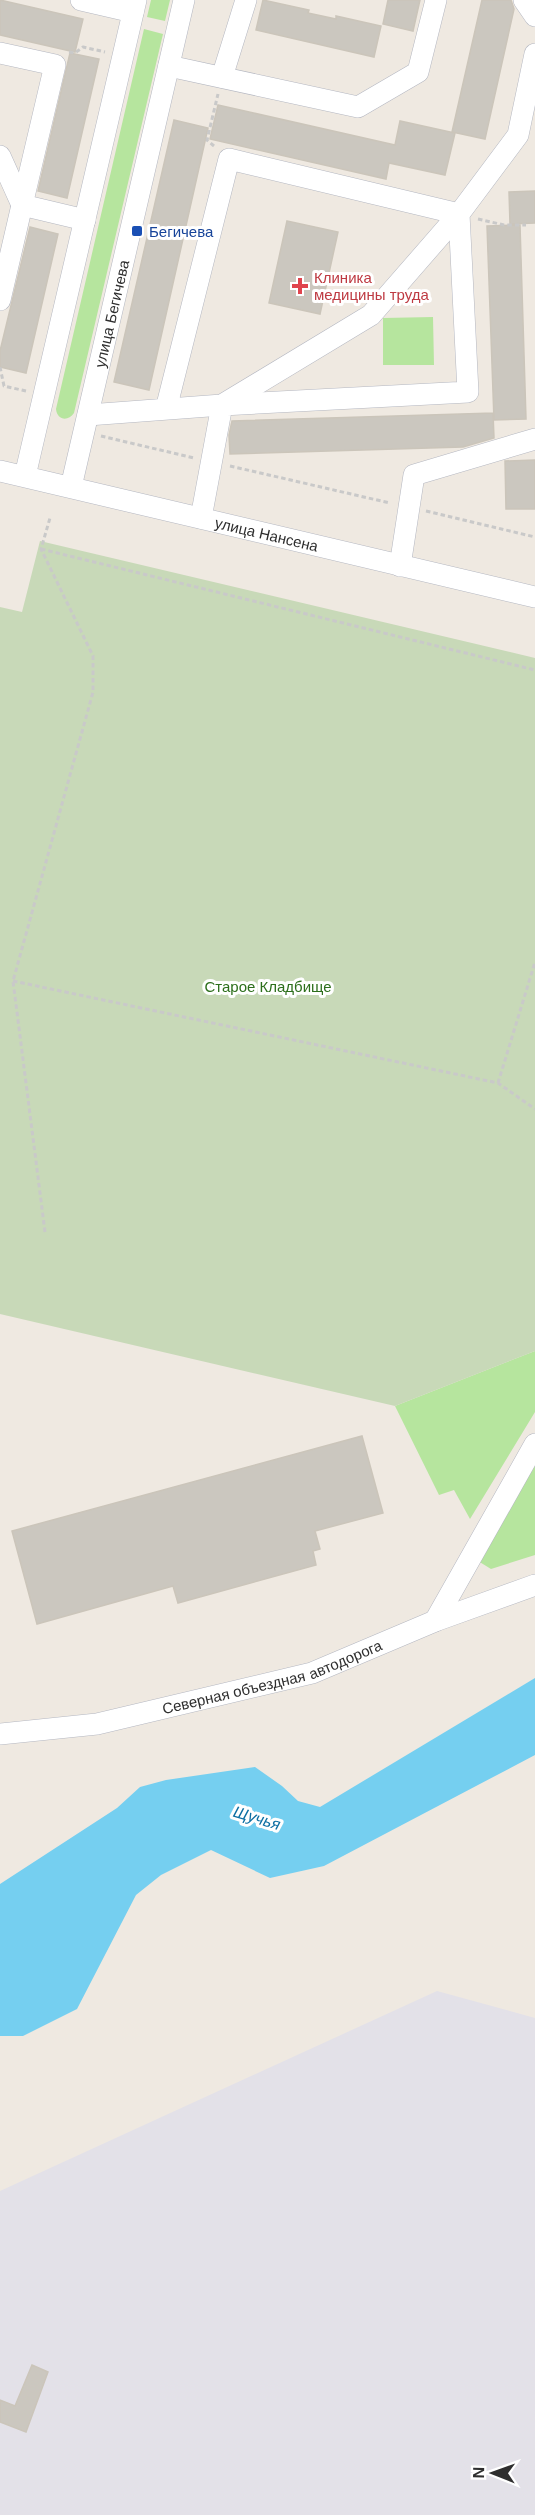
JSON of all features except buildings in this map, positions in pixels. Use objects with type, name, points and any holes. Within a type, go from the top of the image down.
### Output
[{"type":"street","points":[[25,476],[135,6],[81,0]]},
{"type":"street","name":"улица Бегичева","points":[[71,487],[184,0]]},
{"type":"street","points":[[222,77],[246,0]]},
{"type":"street","points":[[169,66],[358,107],[418,72],[436,0]]},
{"type":"street","points":[[524,0],[535,16]]},
{"type":"street","points":[[0,53],[54,65],[0,300]]},
{"type":"street","points":[[201,518],[222,405],[371,315],[526,135],[535,54]]},
{"type":"street","points":[[0,156],[22,205]]},
{"type":"street","points":[[166,409],[229,159],[459,214]]},
{"type":"street","points":[[22,205],[85,220]]},
{"type":"street","points":[[88,415],[222,405],[468,392],[459,214]]},
{"type":"street","points":[[400,566],[414,475],[535,439]]},
{"type":"street","name":"улица Нансена","points":[[0,471],[535,597]]},
{"type":"street","points":[[435,1621],[535,1444]]},
{"type":"street","name":"Северная объездная автодорога","points":[[0,1734],[97,1724],[312,1673],[435,1621],[535,1585]]},
{"type":"path","points":[[54,65],[70,52],[75,53],[83,47],[107,52]]},
{"type":"path","points":[[222,77],[207,140],[229,159]]},
{"type":"path","points":[[459,214],[504,225],[526,225]]},
{"type":"path","points":[[0,367],[4,386],[29,392]]},
{"type":"path","points":[[96,435],[535,537]]},
{"type":"path","points":[[45,1232],[13,981],[93,692],[93,656],[41,549],[50,518]]},
{"type":"path","points":[[41,549],[535,670]]},
{"type":"path","points":[[498,1083],[535,962]]},
{"type":"path","points":[[13,981],[498,1083],[535,1108]]},
{"type":"shaded area","points":[[437,1991],[535,2018],[535,2515],[0,2515],[0,2191]]},
{"type":"green space","points":[[151,0],[170,0],[165,21],[147,17]]},
{"type":"green space","points":[[144,29],[163,34],[74,413],[66,419],[58,416],[56,409]]},
{"type":"green space","points":[[433,317],[434,365],[383,365],[383,318]]},
{"type":"green space","name":"Старое Кладбище","points":[[40,541],[535,658],[535,1351],[395,1406],[0,1314],[0,607],[22,612]]},
{"type":"green space","points":[[535,1351],[535,1412],[470,1519],[454,1490],[439,1495],[395,1406]]},
{"type":"green space","points":[[535,1464],[535,1555],[491,1569],[478,1561]]},
{"type":"water","name":"Щучья","points":[[535,1678],[535,1755],[324,1866],[270,1878],[211,1850],[161,1875],[136,1895],[77,2009],[23,2036],[0,2036],[0,1884],[117,1808],[140,1787],[166,1780],[255,1767],[282,1786],[298,1801],[320,1807]]},
{"type":"place","name":"Бегичева","points":[[137,231]]},
{"type":"place","name":"Клиника медицины труда","points":[[300,286]]}]
